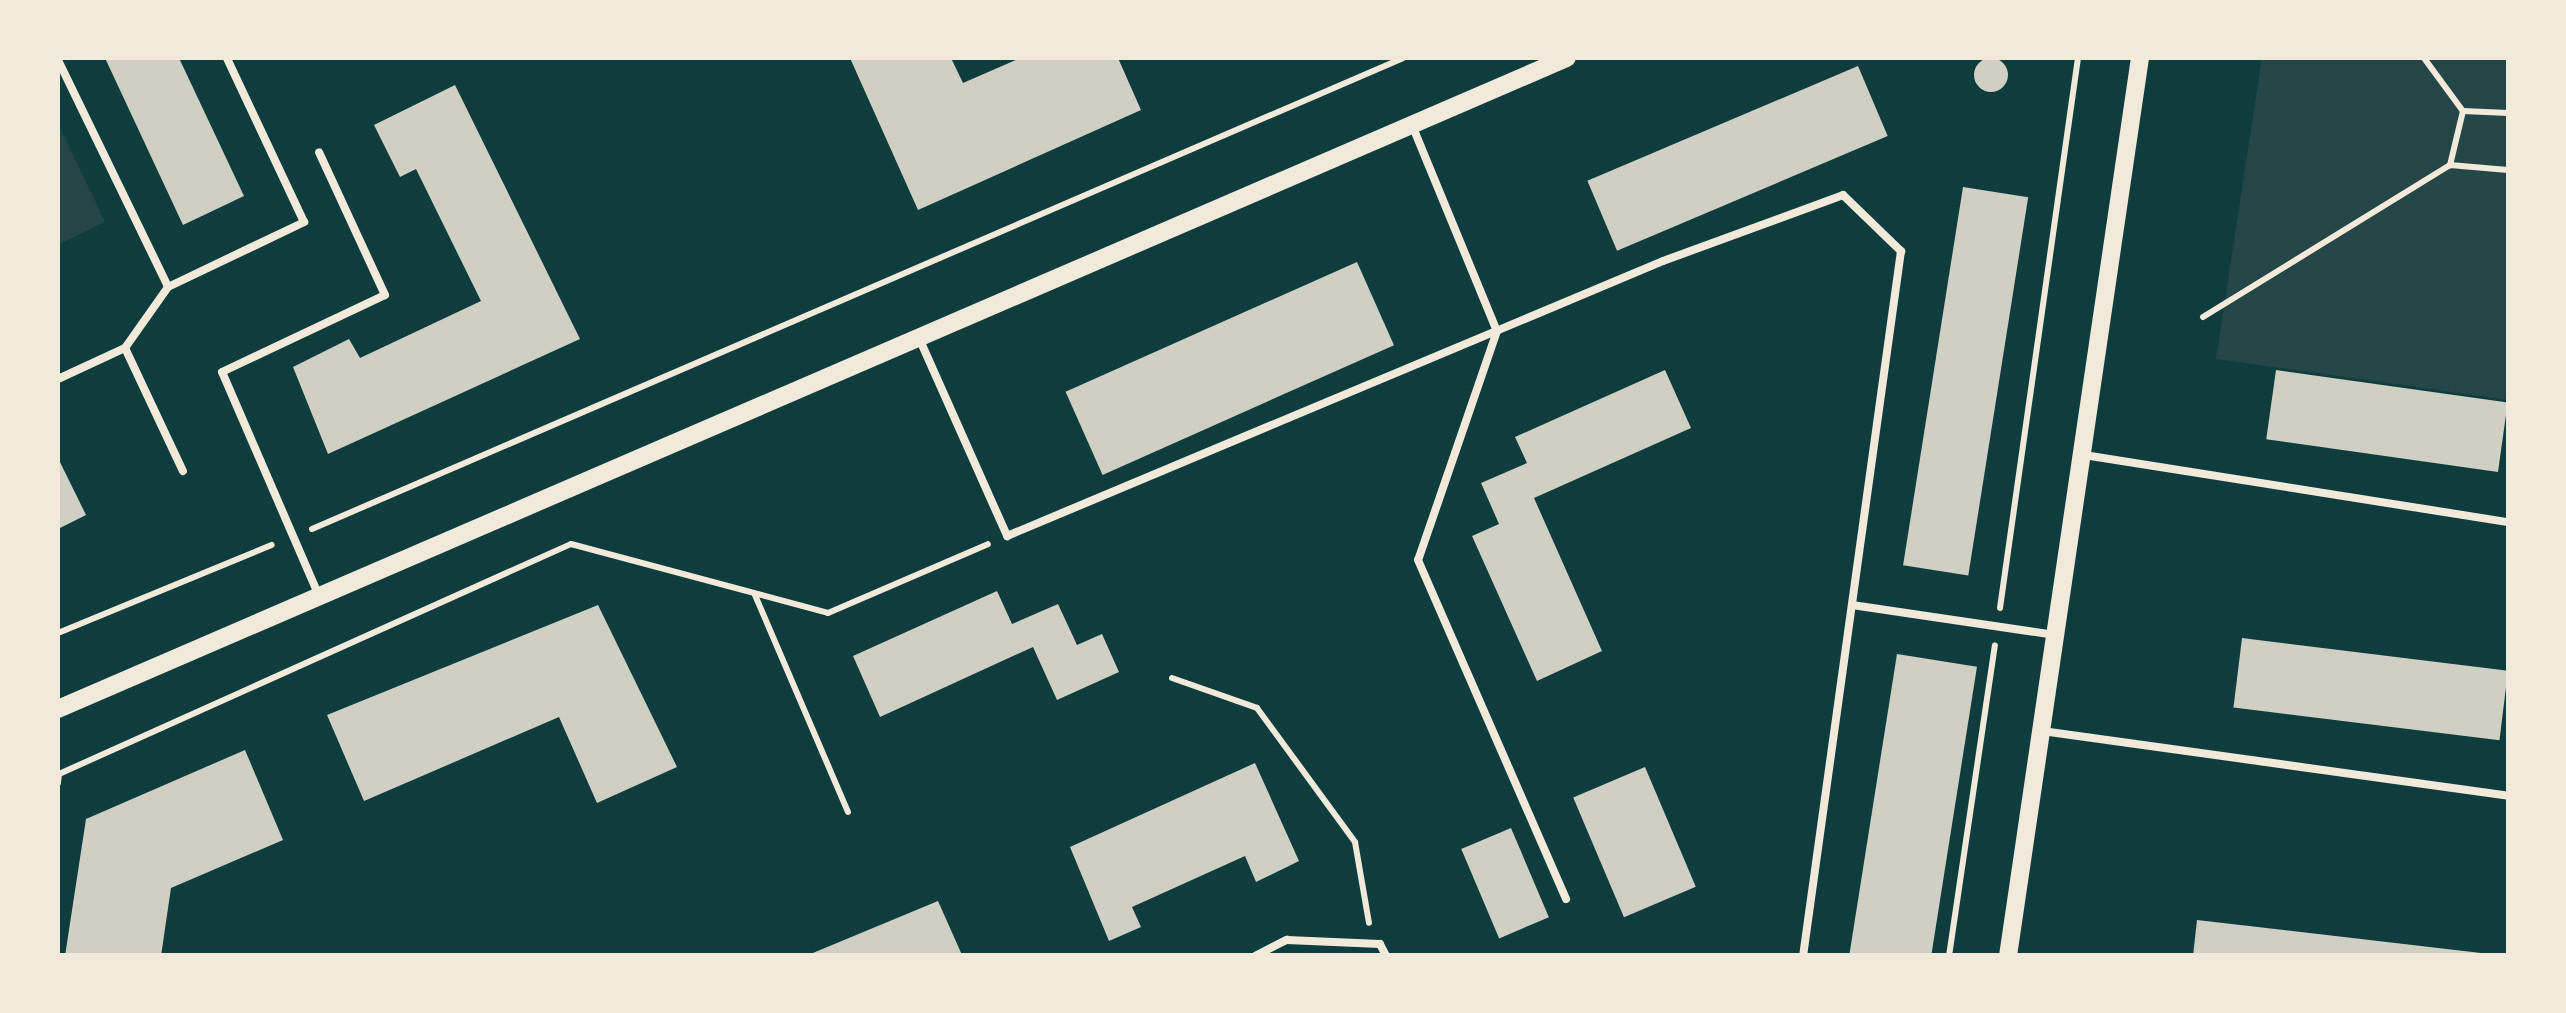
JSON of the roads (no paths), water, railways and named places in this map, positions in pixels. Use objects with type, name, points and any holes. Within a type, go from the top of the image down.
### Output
[{"type":"street","points":[[58,710],[1567,58]]},
{"type":"street","points":[[2008,956],[2140,58]]},
{"type":"lane","points":[[58,379],[125,348],[168,287],[304,222],[227,58]]},
{"type":"lane","points":[[58,60],[168,287]]},
{"type":"lane","points":[[1412,125],[1497,330],[1418,560],[1566,899]]},
{"type":"lane","points":[[319,152],[385,295],[222,372],[319,596]]},
{"type":"lane","points":[[919,338],[1007,536],[1497,330],[1842,195],[1900,251],[1803,956]]},
{"type":"lane","points":[[125,348],[183,471]]},
{"type":"lane","points":[[2084,455],[2508,522]]},
{"type":"lane","points":[[1852,604],[2056,635]]},
{"type":"lane","points":[[2042,731],[2508,796]]},
{"type":"lane","points":[[1255,956],[1286,940],[1372,944],[1386,956]]}]
